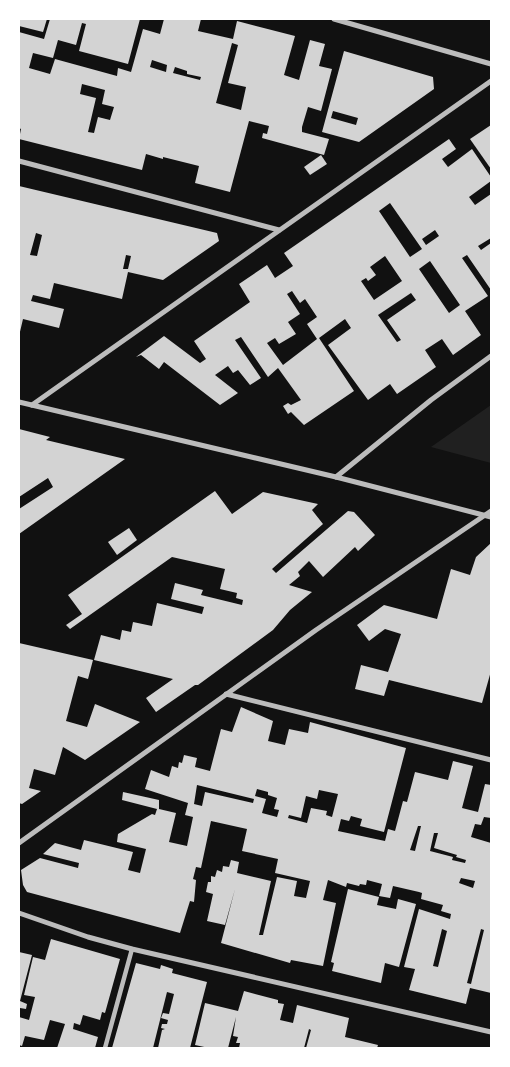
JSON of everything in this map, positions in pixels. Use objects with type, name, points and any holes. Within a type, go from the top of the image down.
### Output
[{"type":"street","points":[[334,19],[491,64]]},
{"type":"street","points":[[32,405],[491,81]]},
{"type":"street","points":[[19,162],[280,230]]},
{"type":"street","points":[[336,477],[431,400],[491,356]]},
{"type":"street","points":[[19,402],[336,477],[491,517]]},
{"type":"street","points":[[19,843],[226,694],[491,511]]},
{"type":"street","points":[[226,694],[491,760]]},
{"type":"street","points":[[19,913],[88,937],[132,949],[491,1032]]},
{"type":"street","points":[[105,1048],[132,949]]},
{"type":"shaded area","points":[[491,405],[491,463],[431,447]]},
{"type":"building","points":[[19,19],[47,19],[43,32],[19,26]]},
{"type":"building","points":[[50,19],[140,19],[128,64],[79,51],[86,24],[82,23],[76,45],[58,40],[53,58],[33,53],[29,68],[50,74],[55,59],[117,76],[118,68],[131,72],[143,29],[160,34],[164,19],[201,19],[198,31],[233,39],[237,21],[295,36],[284,75],[299,80],[310,40],[325,44],[319,66],[332,69],[321,111],[308,107],[302,127],[302,132],[329,139],[324,155],[262,138],[263,133],[267,134],[269,126],[249,121],[230,192],[195,183],[199,166],[146,154],[142,170],[19,139],[21,129],[19,128],[19,32],[44,39]],"holes":[[[232,43],[238,45],[228,83],[246,87],[241,110],[216,103]],[[152,60],[167,65],[166,72],[150,67]],[[175,67],[187,71],[187,74],[201,77],[200,80],[173,73]],[[82,84],[105,90],[102,104],[114,107],[110,120],[98,117],[94,133],[88,132],[96,98],[80,94]]]},
{"type":"building","points":[[344,51],[433,77],[434,89],[359,142],[322,132]],"holes":[[[333,111],[358,118],[356,125],[331,118]]]},
{"type":"building","points":[[491,125],[491,169],[470,139]]},
{"type":"building","points":[[449,139],[456,149],[442,159],[448,167],[472,149],[491,177],[491,181],[469,197],[475,205],[491,194],[491,238],[478,246],[481,250],[491,243],[491,290],[467,255],[462,258],[488,296],[465,311],[481,335],[453,355],[442,339],[425,350],[436,367],[397,394],[390,384],[368,400],[328,345],[351,328],[345,319],[319,338],[354,391],[304,425],[291,412],[288,414],[283,406],[288,403],[291,405],[301,400],[278,368],[268,377],[241,337],[235,340],[261,378],[250,385],[238,370],[233,373],[228,366],[215,375],[238,393],[220,405],[164,362],[159,369],[141,355],[136,357],[164,336],[200,363],[206,359],[194,341],[250,302],[239,284],[267,265],[275,278],[293,266],[284,253]],"holes":[[[390,203],[422,249],[410,257],[379,211]],[[435,230],[439,236],[426,245],[422,239]],[[385,256],[402,281],[374,300],[361,281],[366,278],[368,281],[376,275],[370,267]],[[430,261],[460,305],[449,313],[419,269]],[[292,291],[300,303],[305,299],[317,317],[307,324],[317,339],[283,365],[267,343],[275,338],[279,344],[296,334],[288,322],[300,314],[287,294]],[[411,293],[416,300],[387,320],[401,340],[397,342],[378,315]]]},
{"type":"building","points":[[321,155],[327,164],[310,175],[304,167]]},
{"type":"building","points":[[19,186],[217,233],[219,241],[163,280],[128,272],[122,299],[54,283],[50,299],[33,295],[31,301],[64,309],[59,328],[23,319],[19,336]],"holes":[[[36,233],[42,235],[37,256],[30,255]],[[126,255],[131,256],[128,269],[123,269]]]},
{"type":"building","points":[[19,429],[50,437],[46,440],[125,459],[19,534],[19,509],[53,487],[48,478],[19,497]]},
{"type":"building","points":[[215,491],[232,514],[263,492],[318,504],[312,510],[323,524],[272,569],[276,573],[348,511],[354,512],[375,535],[358,551],[355,547],[323,577],[309,561],[298,572],[300,576],[289,585],[312,592],[290,610],[273,630],[198,685],[195,685],[156,712],[146,698],[173,679],[94,660],[101,635],[120,640],[122,630],[131,632],[133,622],[152,626],[157,603],[202,614],[204,607],[171,599],[175,583],[203,590],[201,595],[242,605],[243,600],[236,598],[237,593],[220,589],[225,569],[172,557],[70,629],[66,625],[82,614],[68,595]]},
{"type":"building","points":[[129,528],[137,540],[117,555],[108,542]]},
{"type":"building","points":[[491,543],[491,671],[482,703],[389,680],[384,696],[355,689],[361,665],[388,672],[401,634],[385,629],[369,641],[357,625],[384,605],[437,619],[451,569],[470,575],[476,557]]},
{"type":"building","points":[[19,643],[93,660],[88,679],[78,676],[66,721],[87,727],[95,704],[140,722],[85,760],[63,747],[55,775],[34,769],[29,788],[41,791],[22,804],[19,803]]},
{"type":"building","points":[[241,707],[273,721],[268,741],[285,745],[289,729],[308,733],[310,722],[406,748],[384,832],[360,826],[362,819],[351,816],[349,821],[341,819],[338,831],[385,841],[388,829],[395,831],[403,801],[407,802],[415,772],[448,780],[453,761],[473,766],[462,808],[478,812],[485,784],[491,785],[491,818],[484,817],[481,825],[475,824],[471,837],[491,843],[491,993],[470,988],[466,1004],[409,990],[415,969],[404,967],[419,909],[450,919],[451,914],[441,911],[443,905],[421,899],[422,893],[419,892],[393,886],[390,898],[379,896],[382,884],[367,880],[366,885],[360,884],[359,886],[347,883],[346,887],[328,880],[323,900],[336,903],[323,966],[291,960],[290,963],[221,943],[235,889],[225,925],[207,921],[213,894],[206,892],[208,882],[211,882],[211,876],[215,877],[217,870],[222,872],[223,866],[229,867],[231,860],[239,862],[237,873],[271,881],[259,935],[263,935],[277,877],[297,881],[294,896],[306,898],[310,881],[275,873],[278,859],[242,851],[247,829],[211,821],[201,868],[196,867],[193,879],[196,880],[194,902],[190,901],[180,933],[27,892],[23,885],[21,870],[40,858],[78,868],[79,863],[43,854],[55,843],[81,850],[84,840],[133,852],[128,870],[140,873],[146,849],[117,842],[118,834],[152,814],[155,815],[157,809],[122,800],[123,792],[159,800],[159,809],[176,813],[169,842],[187,846],[193,817],[185,815],[188,803],[145,789],[151,770],[169,777],[172,766],[178,768],[179,762],[182,763],[184,755],[197,758],[195,767],[210,771],[221,729],[232,732]],"holes":[[[197,785],[254,799],[253,803],[205,792],[202,806],[194,804]],[[257,789],[268,792],[268,795],[277,798],[274,809],[279,810],[277,817],[262,813],[266,799],[255,796]],[[319,790],[338,794],[332,817],[326,815],[327,811],[311,808],[307,823],[288,818],[289,815],[301,818],[306,796],[317,799]],[[418,826],[421,826],[415,851],[410,850]],[[434,833],[438,833],[434,848],[457,855],[456,857],[466,860],[465,863],[452,860],[453,857],[430,851]],[[461,878],[475,881],[473,888],[459,883]],[[442,929],[447,931],[438,967],[433,966]],[[481,929],[484,930],[471,984],[467,983]]]},
{"type":"building","points":[[348,889],[379,897],[377,905],[396,909],[398,899],[416,904],[399,967],[385,963],[381,983],[332,971],[334,963],[331,962]]},
{"type":"building","points":[[51,939],[120,959],[105,1013],[102,1012],[100,1020],[83,1015],[80,1025],[74,1023],[73,1029],[98,1037],[95,1048],[57,1048],[65,1024],[50,1020],[44,1040],[25,1036],[22,1046],[19,1045],[19,1017],[29,1020],[35,997],[24,995],[33,957],[45,960]]},
{"type":"building","points":[[19,952],[32,955],[20,1001],[27,1004],[26,1009],[20,1008],[19,1011]]},
{"type":"building","points":[[136,963],[160,969],[161,965],[173,969],[172,973],[207,982],[190,1048],[158,1048],[162,1030],[165,1029],[161,1028],[162,1024],[167,1024],[168,1020],[161,1018],[163,1013],[169,1014],[174,994],[167,992],[153,1048],[112,1048]]},
{"type":"building","points":[[244,991],[278,1000],[278,1003],[284,1004],[280,1020],[293,1023],[297,1005],[349,1018],[345,1037],[378,1045],[377,1048],[306,1048],[311,1030],[309,1029],[304,1048],[239,1048],[240,1043],[236,1043],[238,1037],[233,1036],[236,1017],[228,1048],[209,1048],[195,1045],[205,1003],[238,1011]]}]
